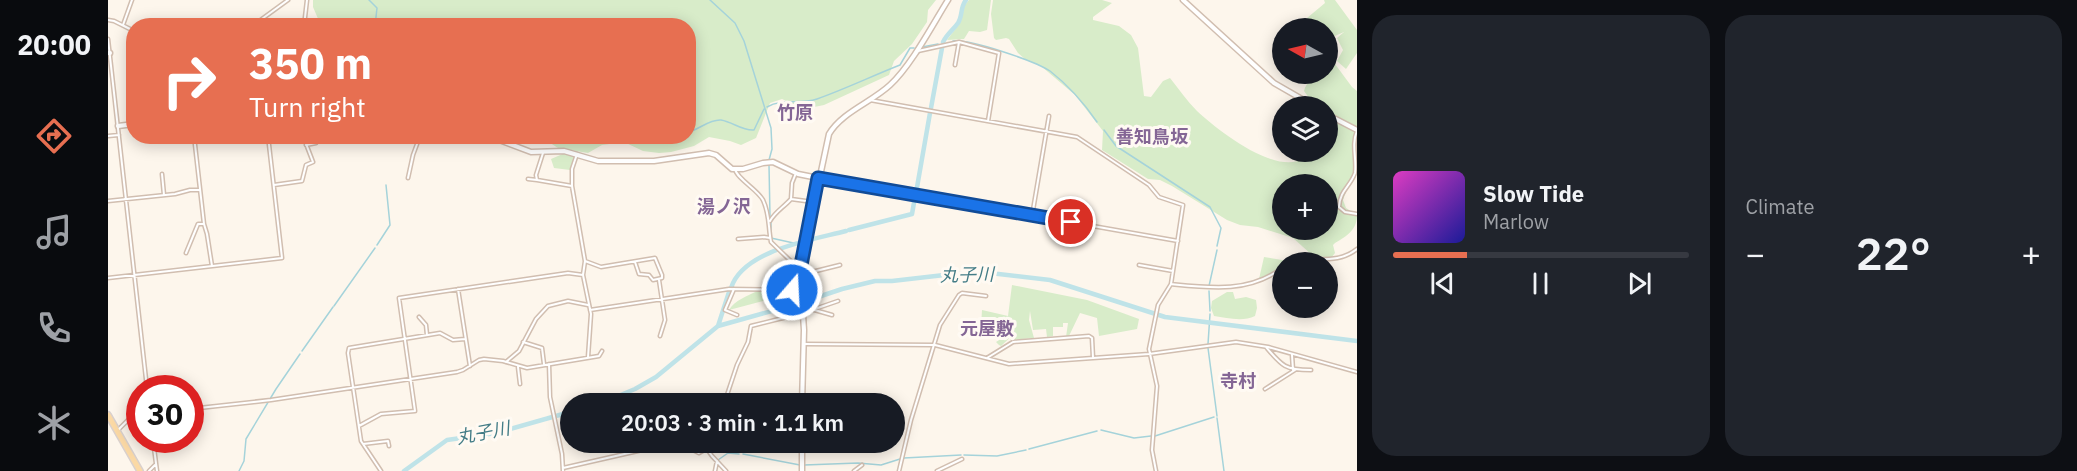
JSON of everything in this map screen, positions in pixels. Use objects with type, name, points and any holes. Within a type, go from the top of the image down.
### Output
[{"type":"main road","points":[[108,415],[140,471]]},
{"type":"street","points":[[123,25],[132,0]]},
{"type":"street","points":[[263,18],[288,0]]},
{"type":"street","points":[[305,18],[306,0]]},
{"type":"street","points":[[792,290],[799,271],[826,141],[832,129],[892,84],[948,0]]},
{"type":"street","points":[[1183,0],[1274,83],[1297,96]]},
{"type":"street","points":[[108,20],[126,27]]},
{"type":"street","points":[[108,39],[146,375]]},
{"type":"street","points":[[915,52],[959,42],[999,53],[988,121]]},
{"type":"street","points":[[955,65],[959,42]]},
{"type":"street","points":[[870,100],[1074,136],[1084,140],[1149,185],[1159,197],[1181,204],[1183,207],[1171,284],[1158,305],[1149,354],[1156,381],[1152,450],[1156,471]]},
{"type":"street","points":[[1032,216],[1049,116]]},
{"type":"street","points":[[1338,120],[1357,130],[1354,144],[1355,174],[1340,198],[1339,207],[1345,212],[1357,214]]},
{"type":"street","points":[[118,126],[126,125]]},
{"type":"street","points":[[108,136],[119,135]]},
{"type":"street","points":[[195,144],[204,224],[212,266]]},
{"type":"street","points":[[108,278],[282,258],[269,144]]},
{"type":"street","points":[[274,186],[302,181],[306,165],[314,162],[306,145],[311,144]]},
{"type":"street","points":[[408,178],[417,144]]},
{"type":"street","points":[[510,144],[531,152],[564,151],[598,161],[654,161],[709,153],[716,155],[735,169],[743,170],[767,162],[796,173],[818,178],[1178,241]]},
{"type":"street","points":[[537,180],[536,175],[543,153]]},
{"type":"street","points":[[577,154],[572,169],[572,186],[585,261],[583,275],[591,320],[588,357]]},
{"type":"street","points":[[735,169],[736,174],[759,194],[764,203],[770,221],[770,238],[776,248],[799,271],[803,313],[802,393]]},
{"type":"street","points":[[770,221],[791,199],[792,183],[796,173]]},
{"type":"street","points":[[162,174],[164,195]]},
{"type":"street","points":[[528,179],[572,186]]},
{"type":"street","points":[[108,201],[200,190]]},
{"type":"street","points":[[791,199],[813,202]]},
{"type":"street","points":[[186,253],[198,224],[204,224]]},
{"type":"street","points":[[738,239],[770,238]]},
{"type":"street","points":[[1338,258],[1357,249]]},
{"type":"street","points":[[585,261],[598,267],[655,258],[662,275],[659,280],[665,320],[660,336]]},
{"type":"street","points":[[635,262],[639,274],[659,280]]},
{"type":"street","points":[[799,271],[840,265]]},
{"type":"street","points":[[1139,265],[1173,271]]},
{"type":"street","points":[[359,426],[384,413],[401,414],[415,411],[399,297],[568,273],[583,275]]},
{"type":"street","points":[[1171,284],[1210,288],[1238,286],[1266,279],[1272,275]]},
{"type":"street","points":[[590,310],[734,288],[801,292]]},
{"type":"street","points":[[734,288],[725,310],[737,315]]},
{"type":"street","points":[[458,289],[470,366]]},
{"type":"street","points":[[899,471],[910,420],[940,325],[958,295],[965,293],[986,296]]},
{"type":"street","points":[[506,362],[519,351],[538,316],[548,306],[568,301],[588,305]]},
{"type":"street","points":[[728,393],[752,326],[838,301]]},
{"type":"street","points":[[811,309],[832,315]]},
{"type":"street","points":[[419,317],[426,325],[427,335]]},
{"type":"street","points":[[381,471],[363,444],[349,348],[427,335],[442,334],[453,340],[465,339]]},
{"type":"street","points":[[987,358],[1013,342],[1089,336],[1092,338],[1093,358]]},
{"type":"street","points":[[523,342],[542,348],[544,365]]},
{"type":"street","points":[[803,344],[935,345],[1009,364],[1149,354],[1236,342],[1266,347],[1357,372]]},
{"type":"street","points":[[1266,347],[1281,365],[1294,370],[1311,370]]},
{"type":"street","points":[[204,407],[457,372],[479,360],[506,362],[518,367],[532,368],[599,356],[602,351]]},
{"type":"street","points":[[1293,354],[1294,370]]},
{"type":"street","points":[[549,364],[551,407],[563,469],[631,453]]},
{"type":"street","points":[[518,367],[520,384]]},
{"type":"street","points":[[1265,389],[1294,370]]},
{"type":"street","points":[[117,431],[126,422]]},
{"type":"street","points":[[363,444],[388,441],[389,446]]},
{"type":"street","points":[[155,453],[156,471]]},
{"type":"street","points":[[710,453],[726,471]]},
{"type":"street","points":[[802,453],[802,471]]},
{"type":"street","points":[[938,471],[962,459]]},
{"type":"street","points":[[714,471],[717,461]]},
{"type":"street","points":[[148,471],[156,463]]},
{"type":"street","points":[[854,471],[862,465]]},
{"type":"green space","points":[[313,0],[936,0],[928,10],[927,22],[912,44],[894,61],[889,75],[824,105],[809,108],[797,106],[782,99],[770,103],[756,138],[741,145],[709,137],[694,146],[659,153],[643,151],[628,144],[696,144],[696,18],[318,18]]},
{"type":"green space","points":[[969,0],[991,0],[987,30],[969,31],[964,39],[947,40],[960,23],[964,6]]},
{"type":"green space","points":[[993,0],[1102,0],[1112,3],[1093,17],[1093,20],[1119,26],[1131,35],[1138,48],[1144,96],[1151,97],[1163,81],[1170,78],[1193,107],[1218,129],[1248,148],[1272,159],[1272,162],[1338,162],[1338,96],[1308,96],[1304,91],[1308,84],[1338,84],[1338,68],[1357,91],[1357,152],[1355,152],[1355,167],[1343,200],[1346,208],[1357,215],[1353,229],[1333,245],[1335,252],[1309,252],[1295,240],[1338,240],[1338,174],[1272,174],[1272,231],[1227,220],[1172,186],[1160,180],[1148,179],[1102,150],[1103,131],[1075,95],[1041,66],[1026,60],[1018,53],[1009,39],[996,40],[991,14]]},
{"type":"green space","points":[[1324,0],[1335,0],[1357,30],[1357,53],[1346,69],[1338,62],[1343,50],[1338,37],[1344,32],[1338,35],[1338,18],[1307,18],[1325,3]]},
{"type":"green space","points":[[552,144],[609,144],[602,145],[588,153],[558,148]]},
{"type":"green space","points":[[565,153],[575,157],[576,161],[570,170],[554,168],[551,159]]},
{"type":"green space","points":[[1264,257],[1272,258],[1272,274],[1259,279]]},
{"type":"green space","points":[[1012,285],[1087,300],[1139,319],[1137,329],[1099,336],[1097,318],[1080,313],[1069,336],[1066,337],[1068,323],[1063,323],[1063,327],[1053,327],[1053,336],[1047,337],[1046,329],[1033,330],[1030,311],[1029,320],[1034,338],[1010,340],[1016,332],[1001,346],[996,342],[1005,336],[1006,330],[999,328],[982,331],[984,326],[981,326],[982,310],[1008,316]]},
{"type":"green space","points":[[758,291],[777,292],[778,297],[729,310],[738,301]]},
{"type":"green space","points":[[1227,292],[1233,292],[1235,299],[1246,297],[1256,300],[1255,316],[1240,319],[1214,316],[1211,308],[1212,301]]},
{"type":"waterway","points":[[369,0],[377,8],[376,18]]},
{"type":"waterway","points":[[710,0],[735,23],[744,41],[771,128],[772,149],[769,160]]},
{"type":"waterway","points":[[943,42],[958,23],[966,0]]},
{"type":"waterway","points":[[953,41],[973,43],[1002,51],[1050,71],[1087,108],[1097,122]]},
{"type":"waterway","points":[[922,47],[938,44]]},
{"type":"waterway","points":[[767,107],[779,103],[810,101],[838,91],[900,65],[910,48],[914,48]]},
{"type":"waterway","points":[[931,108],[942,48]]},
{"type":"waterway","points":[[696,129],[712,121],[721,120],[754,130],[764,109]]},
{"type":"waterway","points":[[916,193],[930,113]]},
{"type":"waterway","points":[[1104,130],[1116,146],[1210,207],[1221,228],[1217,246]]},
{"type":"waterway","points":[[769,165],[770,217]]},
{"type":"waterway","points":[[377,245],[390,225],[386,185]]},
{"type":"waterway","points":[[849,230],[912,214],[915,197]]},
{"type":"waterway","points":[[771,222],[771,238],[798,244]]},
{"type":"waterway","points":[[731,288],[738,275],[749,264],[764,256],[798,243],[846,231]]},
{"type":"waterway","points":[[334,306],[375,248]]},
{"type":"waterway","points":[[1209,286],[1217,250]]},
{"type":"waterway","name":"丸子川","points":[[625,393],[656,377],[718,326],[875,281],[953,274],[990,273],[1050,280],[1165,317],[1357,341]]},
{"type":"waterway","points":[[1209,291],[1210,311]]},
{"type":"waterway","points":[[718,326],[729,292]]},
{"type":"waterway","points":[[302,351],[333,307]]},
{"type":"waterway","points":[[1208,344],[1210,314]]},
{"type":"waterway","points":[[1208,348],[1217,416]]},
{"type":"waterway","points":[[239,471],[244,461],[246,439],[300,354]]},
{"type":"waterway","name":"丸子川","points":[[404,471],[447,440],[496,433],[560,415]]},
{"type":"waterway","points":[[1155,436],[1214,417]]},
{"type":"waterway","points":[[1217,418],[1224,471]]},
{"type":"waterway","points":[[1101,430],[1134,438],[1151,436]]},
{"type":"waterway","points":[[1029,449],[1097,431]]},
{"type":"waterway","points":[[964,455],[997,456],[1026,450]]},
{"type":"waterway","points":[[718,460],[728,453],[739,454]]},
{"type":"waterway","points":[[743,454],[800,465]]},
{"type":"waterway","points":[[904,458],[961,455]]},
{"type":"waterway","points":[[804,465],[858,463],[881,465],[900,459]]},
{"type":"district","name":"竹原","points":[[795,113]]},
{"type":"district","name":"善知鳥坂","points":[[1152,137]]},
{"type":"district","name":"湯ノ沢","points":[[724,207]]},
{"type":"district","name":"元屋敷","points":[[987,329]]},
{"type":"district","name":"寺村","points":[[1238,381]]},
{"type":"route","points":[[792,290],[796,268],[800,270],[818,178],[1071,222]]}]
